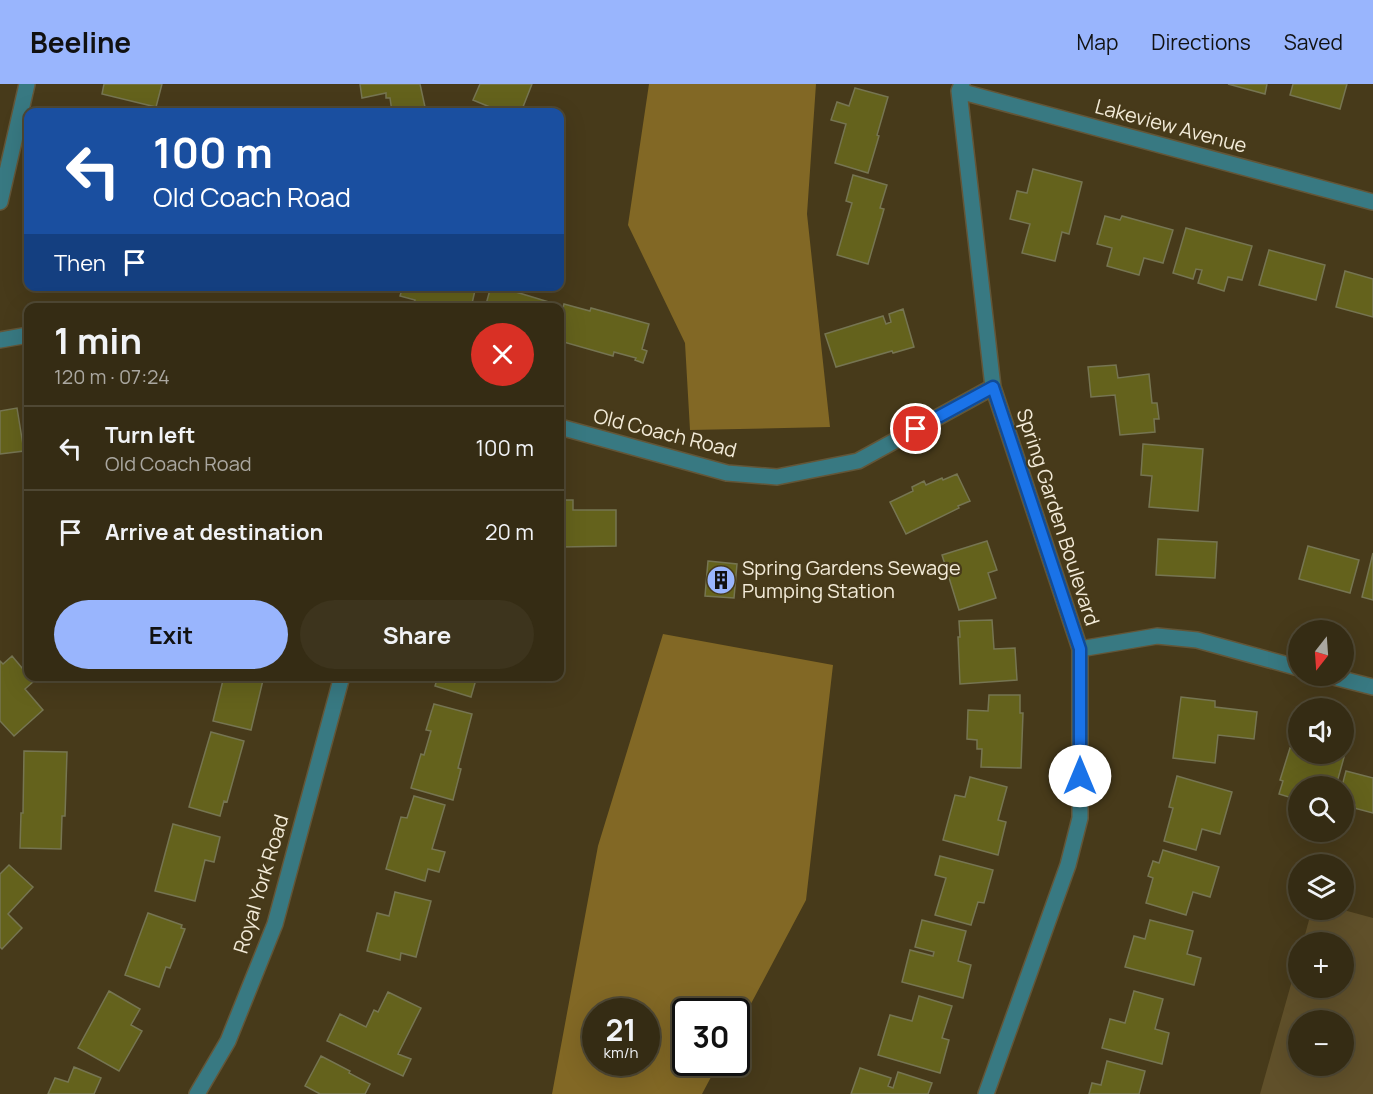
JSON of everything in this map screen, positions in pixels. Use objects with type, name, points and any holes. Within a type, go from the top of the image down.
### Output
[{"type":"street","points":[[0,202],[27,84]]},
{"type":"street","name":"Lakeview Avenue","points":[[960,88],[1373,202]]},
{"type":"street","name":"Spring Garden Boulevard","points":[[960,88],[993,387],[1080,649],[1080,818],[1068,865],[986,1094]]},
{"type":"street","points":[[0,340],[24,336]]},
{"type":"street","name":"Old Coach Road","points":[[564,428],[727,473],[777,477],[858,461],[993,387]]},
{"type":"street","points":[[1080,649],[1157,636],[1197,640],[1288,665]]},
{"type":"street","name":"Royal York Road","points":[[196,1094],[228,1041],[275,924],[341,681]]},
{"type":"street","points":[[1354,682],[1373,687]]},
{"type":"shaded area","points":[[649,84],[816,84],[807,214],[830,427],[690,430],[685,343],[628,225]]},
{"type":"shaded area","points":[[663,634],[833,665],[806,900],[750,1006],[750,998],[672,998],[672,1076],[712,1076],[702,1094],[552,1094],[598,846]]},
{"type":"shaded area","points":[[1354,913],[1373,918],[1373,1094],[1260,1094],[1288,995],[1288,998],[1354,998],[1354,932],[1306,932],[1309,920],[1354,920]]},
{"type":"building","points":[[104,84],[162,84],[156,107],[102,94]]},
{"type":"building","points":[[360,84],[420,84],[425,107],[391,108],[390,98],[386,98],[386,93],[362,98]]},
{"type":"building","points":[[480,84],[532,84],[523,108],[492,108],[473,100]]},
{"type":"building","points":[[1228,84],[1267,84],[1265,94]]},
{"type":"building","points":[[1293,84],[1347,84],[1340,109],[1290,95]]},
{"type":"building","points":[[855,88],[888,97],[868,173],[835,163],[846,124],[831,120],[837,102],[849,106]]},
{"type":"building","points":[[1033,169],[1082,182],[1069,234],[1062,232],[1055,261],[1022,253],[1030,224],[1010,219],[1017,191],[1027,193]]},
{"type":"building","points":[[853,175],[887,185],[880,208],[884,209],[868,264],[837,255],[852,203],[846,201]]},
{"type":"building","points":[[1105,216],[1120,220],[1122,216],[1173,230],[1163,263],[1144,258],[1139,275],[1107,266],[1112,248],[1097,244]]},
{"type":"building","points":[[1186,228],[1252,246],[1242,280],[1228,277],[1224,291],[1198,283],[1202,270],[1196,269],[1193,279],[1173,273]]},
{"type":"building","points":[[1269,250],[1325,265],[1316,300],[1259,285]]},
{"type":"building","points":[[1345,271],[1373,279],[1373,317],[1336,307]]},
{"type":"building","points":[[402,291],[475,291],[472,303],[414,303],[415,300],[400,296]]},
{"type":"building","points":[[490,291],[513,291],[549,302],[549,303],[486,303]]},
{"type":"building","points":[[564,304],[590,311],[591,308],[649,324],[642,349],[647,351],[643,363],[635,360],[636,358],[614,352],[613,356],[564,342]]},
{"type":"building","points":[[903,309],[914,347],[836,367],[825,334],[883,316],[886,324],[891,322],[889,314]]},
{"type":"building","points":[[1116,365],[1118,378],[1149,374],[1152,403],[1157,403],[1159,419],[1154,419],[1155,432],[1120,435],[1115,395],[1091,397],[1088,367]]},
{"type":"building","points":[[17,408],[24,451],[0,454],[0,411]]},
{"type":"building","points":[[1143,444],[1203,449],[1198,511],[1149,507],[1152,476],[1141,475]]},
{"type":"building","points":[[957,474],[970,501],[906,534],[890,502],[913,491],[912,487],[924,481],[926,485]]},
{"type":"building","points":[[564,500],[573,500],[573,510],[616,510],[616,546],[564,547]]},
{"type":"building","points":[[1158,539],[1217,542],[1215,578],[1156,575]]},
{"type":"building","points":[[987,541],[997,570],[988,573],[996,598],[959,610],[942,555]]},
{"type":"building","points":[[1308,546],[1359,560],[1350,593],[1299,579]]},
{"type":"building","points":[[1373,553],[1373,600],[1362,597]]},
{"type":"building","name":"Spring Gardens Sewage Pumping Station","points":[[708,561],[737,564],[734,598],[705,596]]},
{"type":"building","points":[[992,620],[994,649],[1015,648],[1017,680],[960,684],[959,621]]},
{"type":"building","points":[[12,656],[24,670],[24,681],[34,681],[25,689],[43,710],[14,736],[0,721],[0,661],[3,664]]},
{"type":"building","points":[[223,681],[263,681],[251,730],[213,721]]},
{"type":"building","points":[[436,681],[476,681],[471,697],[435,686]]},
{"type":"building","points":[[989,695],[1020,695],[1020,713],[1023,713],[1021,768],[981,767],[982,749],[977,749],[977,740],[967,739],[968,710],[988,711]]},
{"type":"building","points":[[1181,697],[1215,701],[1215,707],[1257,712],[1254,739],[1218,735],[1215,763],[1173,758]]},
{"type":"building","points":[[434,704],[472,714],[458,768],[461,769],[453,800],[411,788],[421,754],[424,755],[431,731],[426,730]]},
{"type":"building","points":[[211,732],[244,741],[227,802],[224,801],[220,816],[189,807]]},
{"type":"building","points":[[24,751],[67,752],[65,816],[62,816],[61,849],[20,848]]},
{"type":"building","points":[[1288,754],[1288,764],[1342,764],[1339,776],[1288,776],[1288,797],[1279,794],[1283,781],[1280,780]]},
{"type":"building","points":[[1346,771],[1373,778],[1373,813],[1354,808],[1354,776],[1345,776]]},
{"type":"building","points":[[1177,776],[1232,792],[1220,834],[1202,829],[1196,850],[1164,841],[1173,808],[1169,807]]},
{"type":"building","points":[[970,777],[1007,787],[998,820],[1006,822],[998,855],[943,840],[955,795],[965,797]]},
{"type":"building","points":[[414,796],[445,805],[432,849],[445,852],[439,872],[428,869],[425,881],[386,869],[401,817],[407,818]]},
{"type":"building","points":[[173,824],[220,837],[214,862],[205,860],[195,901],[155,891]]},
{"type":"building","points":[[1163,850],[1219,867],[1210,897],[1193,892],[1186,915],[1146,903],[1153,878],[1148,876],[1153,861],[1159,863]]},
{"type":"building","points":[[940,856],[993,870],[984,903],[978,902],[971,925],[935,915],[946,878],[935,875]]},
{"type":"building","points":[[9,865],[33,887],[8,914],[22,928],[2,949],[0,947],[0,874]]},
{"type":"building","points":[[395,892],[431,901],[416,957],[401,953],[400,960],[367,951],[377,913],[389,916]]},
{"type":"building","points":[[148,913],[182,925],[181,928],[185,929],[170,968],[166,967],[159,987],[125,975]]},
{"type":"building","points":[[922,920],[966,931],[958,961],[971,965],[963,998],[902,982],[910,950],[933,956],[934,952],[915,947]]},
{"type":"building","points":[[1150,920],[1193,931],[1187,954],[1201,958],[1194,985],[1125,967],[1134,936],[1145,939]]},
{"type":"building","points":[[109,991],[140,1009],[131,1025],[142,1031],[119,1071],[78,1048]]},
{"type":"building","points":[[1134,991],[1163,999],[1155,1029],[1169,1033],[1162,1064],[1102,1048],[1110,1019],[1125,1023]]},
{"type":"building","points":[[388,992],[421,1008],[398,1054],[411,1059],[403,1076],[327,1041],[340,1014],[366,1027],[374,1010],[378,1012]]},
{"type":"building","points":[[919,996],[952,1006],[942,1038],[949,1040],[940,1073],[878,1055],[890,1015],[912,1021]]},
{"type":"building","points":[[321,1056],[370,1084],[365,1094],[320,1094],[305,1086]]},
{"type":"building","points":[[1107,1061],[1145,1071],[1139,1094],[1089,1094],[1092,1083],[1101,1085]]},
{"type":"building","points":[[74,1067],[101,1078],[94,1094],[48,1094],[55,1078],[68,1082]]},
{"type":"building","points":[[860,1068],[891,1078],[888,1086],[893,1088],[898,1072],[932,1083],[928,1094],[851,1094]]},
{"type":"place","name":"Spring Gardens Sewage Pumping Station","points":[[721,580]]},
{"type":"route","points":[[916,429],[993,387],[1080,649],[1080,776]]}]
